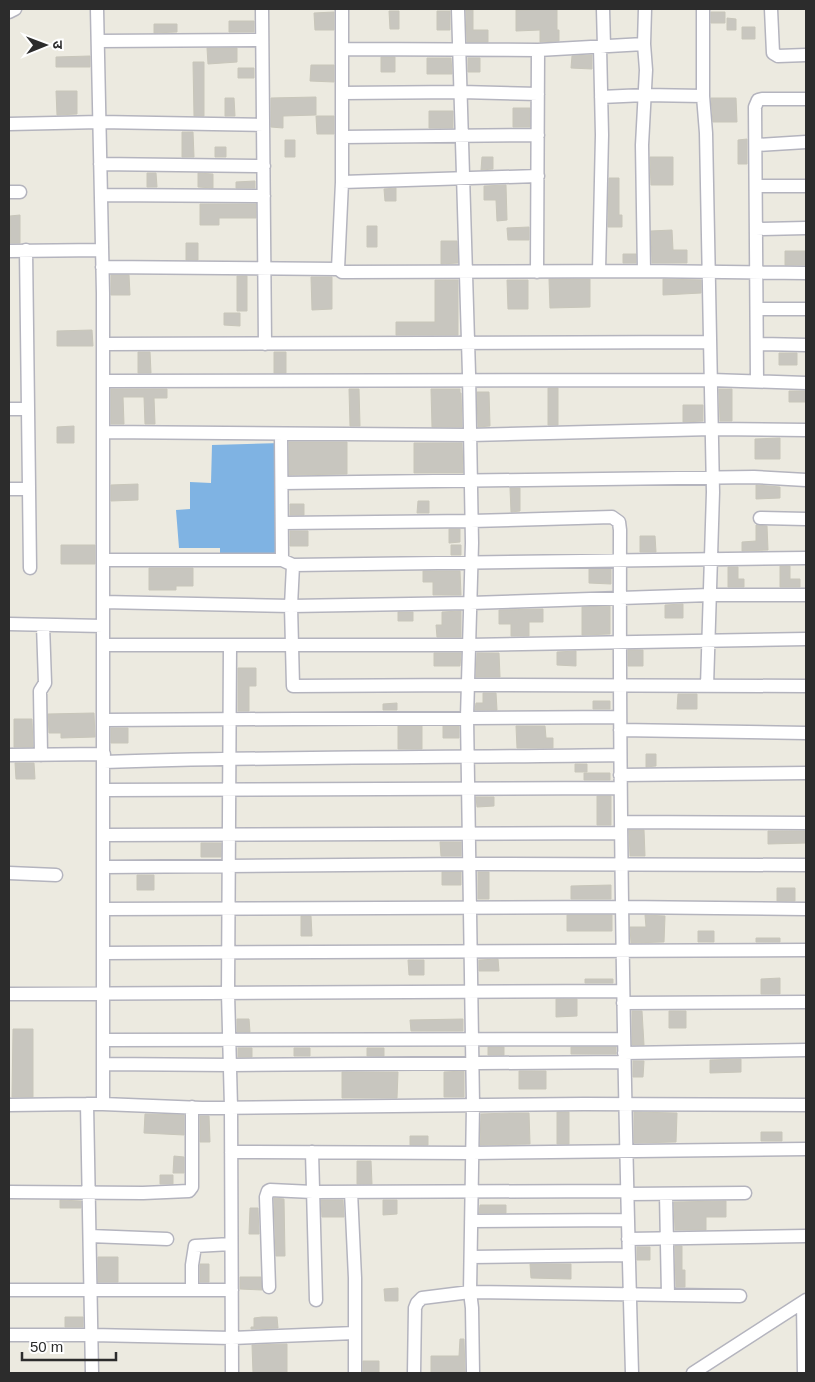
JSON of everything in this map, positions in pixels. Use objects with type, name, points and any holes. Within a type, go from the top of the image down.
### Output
[{"type":"street","points":[[9,12],[15,9]]},
{"type":"street","points":[[97,9],[103,344],[103,1104]]},
{"type":"street","points":[[262,9],[265,344]]},
{"type":"street","points":[[338,269],[342,182],[342,9]]},
{"type":"street","points":[[458,9],[471,480],[467,757],[473,1105],[470,1292],[473,1373]]},
{"type":"street","points":[[599,271],[603,9]]},
{"type":"street","points":[[644,9],[646,70],[642,145],[644,271]]},
{"type":"street","points":[[703,9],[713,478],[707,686]]},
{"type":"street","points":[[772,9],[773,53],[778,56],[806,55]]},
{"type":"street","points":[[98,41],[262,40]]},
{"type":"street","points":[[342,49],[538,50],[644,44]]},
{"type":"street","points":[[537,272],[538,50]]},
{"type":"street","points":[[342,93],[460,92],[538,94]]},
{"type":"street","points":[[601,97],[644,95],[704,96]]},
{"type":"street","points":[[758,382],[755,107],[758,100],[806,98]]},
{"type":"street","points":[[9,124],[100,122],[263,125]]},
{"type":"street","points":[[342,136],[538,135]]},
{"type":"street","points":[[756,145],[806,142]]},
{"type":"street","points":[[100,164],[264,166]]},
{"type":"street","points":[[342,182],[538,176]]},
{"type":"street","points":[[756,186],[806,186]]},
{"type":"street","points":[[101,195],[264,196]]},
{"type":"street","points":[[756,229],[806,228]]},
{"type":"street","points":[[26,250],[30,568]]},
{"type":"street","points":[[9,251],[102,250]]},
{"type":"street","points":[[102,267],[338,269],[345,273],[599,271],[806,273]]},
{"type":"street","points":[[758,309],[806,309]]},
{"type":"street","points":[[103,344],[710,342]]},
{"type":"street","points":[[758,344],[806,345]]},
{"type":"street","points":[[103,382],[711,380],[806,383]]},
{"type":"street","points":[[9,409],[28,410]]},
{"type":"street","points":[[103,432],[470,435],[712,429],[806,430]]},
{"type":"street","points":[[281,434],[283,523],[291,606],[292,686],[294,687],[468,685],[806,686]]},
{"type":"street","points":[[282,483],[754,477],[806,480]]},
{"type":"street","points":[[9,488],[29,489]]},
{"type":"street","points":[[283,523],[612,517],[617,520],[620,526],[622,952],[632,1373]]},
{"type":"street","points":[[760,518],[806,518]]},
{"type":"street","points":[[103,560],[471,563],[806,558]]},
{"type":"street","points":[[103,602],[291,606],[470,603],[710,595],[806,595]]},
{"type":"street","points":[[9,624],[103,626]]},
{"type":"street","points":[[41,755],[40,692],[45,683],[44,624]]},
{"type":"street","points":[[103,645],[469,646],[806,639]]},
{"type":"street","points":[[230,646],[228,993],[231,1107],[232,1373]]},
{"type":"street","points":[[104,720],[467,717],[806,733]]},
{"type":"street","points":[[9,755],[104,758],[620,755]]},
{"type":"street","points":[[104,790],[468,788],[806,773]]},
{"type":"street","points":[[104,835],[469,833],[806,824]]},
{"type":"street","points":[[104,867],[469,864],[806,865]]},
{"type":"street","points":[[9,873],[56,875]]},
{"type":"street","points":[[103,909],[622,907],[806,909]]},
{"type":"street","points":[[103,953],[806,950]]},
{"type":"street","points":[[9,994],[471,993],[806,1002]]},
{"type":"street","points":[[103,1040],[624,1038]]},
{"type":"street","points":[[103,1064],[230,1066],[472,1063],[806,1050]]},
{"type":"street","points":[[87,1104],[92,1373]]},
{"type":"street","points":[[9,1105],[103,1104],[231,1107],[625,1104],[806,1105]]},
{"type":"street","points":[[9,1192],[143,1193],[189,1191],[192,1187],[192,1107]]},
{"type":"street","points":[[231,1152],[472,1153],[806,1149]]},
{"type":"street","points":[[312,1152],[316,1300]]},
{"type":"street","points":[[269,1287],[267,1193],[274,1189],[313,1192],[472,1190],[666,1194],[744,1193]]},
{"type":"street","points":[[351,1192],[355,1278],[355,1373]]},
{"type":"street","points":[[666,1194],[668,1295]]},
{"type":"street","points":[[471,1221],[628,1220]]},
{"type":"street","points":[[90,1236],[167,1238]]},
{"type":"street","points":[[628,1240],[806,1236]]},
{"type":"street","points":[[192,1289],[192,1265],[195,1246],[231,1244]]},
{"type":"street","points":[[471,1257],[628,1256]]},
{"type":"street","points":[[9,1290],[232,1290]]},
{"type":"street","points":[[414,1373],[415,1308],[422,1298],[470,1292],[740,1296]]},
{"type":"street","points":[[693,1373],[805,1301]]},
{"type":"street","points":[[804,1373],[805,1301]]},
{"type":"street","points":[[9,1336],[92,1335],[232,1338],[355,1333]]},
{"type":"water","points":[[282,443],[282,557],[220,558],[220,548],[179,548],[176,510],[190,509],[190,482],[211,483],[212,445]]},
{"type":"building","points":[[557,9],[559,41],[540,42],[540,30],[516,31],[516,10]]},
{"type":"building","points":[[466,10],[473,10],[473,30],[488,30],[488,42],[467,42]]},
{"type":"building","points":[[389,11],[399,11],[399,29],[390,29]]},
{"type":"building","points":[[437,11],[450,11],[450,30],[437,30]]},
{"type":"building","points":[[334,12],[334,30],[315,30],[314,13]]},
{"type":"building","points":[[711,12],[725,12],[725,23],[711,23]]},
{"type":"building","points":[[727,18],[736,19],[736,30],[727,30]]},
{"type":"building","points":[[229,21],[254,21],[254,32],[229,32]]},
{"type":"building","points":[[154,24],[177,24],[177,32],[154,33]]},
{"type":"building","points":[[742,27],[755,27],[755,39],[742,39]]},
{"type":"building","points":[[207,48],[237,48],[237,62],[208,64]]},
{"type":"building","points":[[592,55],[592,69],[571,68],[572,56]]},
{"type":"building","points":[[90,56],[90,67],[56,67],[56,57]]},
{"type":"building","points":[[381,57],[395,57],[395,72],[381,72]]},
{"type":"building","points":[[427,58],[451,58],[452,74],[427,74]]},
{"type":"building","points":[[468,58],[480,58],[480,72],[468,72]]},
{"type":"building","points":[[193,62],[204,62],[204,116],[194,116]]},
{"type":"building","points":[[311,65],[334,65],[334,82],[310,81]]},
{"type":"building","points":[[238,68],[254,68],[254,78],[238,78]]},
{"type":"building","points":[[56,91],[77,91],[77,114],[57,115]]},
{"type":"building","points":[[316,97],[316,115],[283,116],[283,128],[271,127],[271,98]]},
{"type":"building","points":[[225,98],[234,98],[235,116],[225,116]]},
{"type":"building","points":[[711,98],[736,98],[737,122],[713,122]]},
{"type":"building","points":[[513,108],[530,108],[530,127],[513,127]]},
{"type":"building","points":[[429,111],[453,111],[453,128],[429,128]]},
{"type":"building","points":[[316,116],[334,116],[334,134],[317,134]]},
{"type":"building","points":[[182,132],[193,132],[194,157],[182,157]]},
{"type":"building","points":[[747,139],[747,164],[738,164],[738,140]]},
{"type":"building","points":[[285,140],[295,140],[295,157],[285,157]]},
{"type":"building","points":[[215,147],[226,147],[226,157],[215,157]]},
{"type":"building","points":[[482,157],[493,157],[493,169],[481,170]]},
{"type":"building","points":[[650,157],[673,157],[673,185],[651,185]]},
{"type":"building","points":[[147,173],[156,173],[157,187],[147,187]]},
{"type":"building","points":[[198,173],[213,174],[213,188],[198,187]]},
{"type":"building","points":[[609,178],[619,178],[619,215],[622,215],[622,227],[608,227]]},
{"type":"building","points":[[255,181],[255,188],[236,188],[236,182]]},
{"type":"building","points":[[506,185],[507,220],[497,221],[496,200],[484,200],[484,186]]},
{"type":"building","points":[[396,188],[396,201],[385,201],[384,189]]},
{"type":"building","points":[[200,204],[256,204],[256,218],[219,218],[219,225],[200,225]]},
{"type":"building","points":[[20,215],[20,243],[10,243],[10,216]]},
{"type":"building","points":[[367,226],[377,226],[377,247],[367,247]]},
{"type":"building","points":[[529,227],[529,240],[508,240],[507,228]]},
{"type":"building","points":[[672,230],[673,250],[687,250],[687,263],[652,263],[651,231]]},
{"type":"building","points":[[441,241],[457,241],[458,263],[441,264]]},
{"type":"building","points":[[186,243],[198,243],[198,260],[186,260]]},
{"type":"building","points":[[785,251],[806,251],[806,265],[785,265]]},
{"type":"building","points":[[623,254],[636,254],[636,263],[623,263]]},
{"type":"building","points":[[111,275],[129,275],[130,295],[111,295]]},
{"type":"building","points":[[237,276],[247,276],[247,311],[237,311]]},
{"type":"building","points":[[311,277],[332,277],[332,309],[312,310]]},
{"type":"building","points":[[549,279],[590,279],[590,307],[550,308]]},
{"type":"building","points":[[663,279],[701,280],[701,293],[663,295]]},
{"type":"building","points":[[435,280],[458,280],[458,335],[396,335],[396,322],[435,322]]},
{"type":"building","points":[[507,280],[528,280],[528,309],[508,309]]},
{"type":"building","points":[[224,313],[240,313],[240,326],[224,325]]},
{"type":"building","points":[[92,330],[93,346],[57,346],[57,331]]},
{"type":"building","points":[[138,352],[150,352],[151,373],[138,373]]},
{"type":"building","points":[[274,352],[286,352],[286,373],[274,373]]},
{"type":"building","points":[[779,353],[797,353],[797,365],[779,365]]},
{"type":"building","points":[[548,388],[558,388],[558,425],[548,425]]},
{"type":"building","points":[[111,389],[167,389],[167,398],[154,398],[155,424],[145,424],[144,397],[123,397],[124,424],[111,424]]},
{"type":"building","points":[[349,389],[359,389],[360,426],[350,426]]},
{"type":"building","points":[[431,389],[460,389],[462,427],[432,427]]},
{"type":"building","points":[[719,389],[732,389],[732,421],[720,421]]},
{"type":"building","points":[[789,391],[806,391],[806,402],[789,402]]},
{"type":"building","points":[[477,392],[489,392],[490,426],[478,427]]},
{"type":"building","points":[[683,405],[703,405],[703,421],[683,422]]},
{"type":"building","points":[[74,426],[74,443],[57,443],[57,427]]},
{"type":"building","points":[[780,438],[780,459],[755,459],[755,439]]},
{"type":"building","points":[[289,442],[347,442],[347,474],[289,475]]},
{"type":"building","points":[[414,443],[462,443],[463,473],[414,473]]},
{"type":"building","points":[[138,484],[138,500],[111,501],[111,485]]},
{"type":"building","points":[[756,485],[780,487],[780,498],[756,499]]},
{"type":"building","points":[[510,488],[520,488],[520,511],[511,512]]},
{"type":"building","points":[[418,501],[429,501],[429,513],[417,513]]},
{"type":"building","points":[[290,504],[304,504],[304,515],[290,515]]},
{"type":"building","points":[[756,525],[767,526],[768,550],[742,551],[742,542],[756,541]]},
{"type":"building","points":[[449,529],[460,529],[460,542],[449,543]]},
{"type":"building","points":[[290,531],[308,531],[308,546],[290,546]]},
{"type":"building","points":[[640,536],[655,536],[656,552],[640,552]]},
{"type":"building","points":[[61,545],[95,545],[95,564],[61,564]]},
{"type":"building","points":[[451,545],[461,545],[461,555],[451,555]]},
{"type":"building","points":[[780,566],[790,566],[790,579],[800,579],[800,587],[780,587]]},
{"type":"building","points":[[728,567],[738,567],[738,579],[744,579],[744,587],[728,587]]},
{"type":"building","points":[[149,568],[193,568],[193,586],[176,586],[176,590],[149,590]]},
{"type":"building","points":[[589,569],[611,569],[611,584],[589,583]]},
{"type":"building","points":[[423,571],[460,571],[461,595],[433,595],[433,582],[423,582]]},
{"type":"building","points":[[683,604],[683,618],[665,618],[665,605]]},
{"type":"building","points":[[610,606],[610,634],[582,635],[582,607]]},
{"type":"building","points":[[543,609],[543,622],[529,622],[529,636],[511,636],[511,624],[499,624],[499,610]]},
{"type":"building","points":[[461,611],[461,637],[437,637],[436,625],[442,625],[442,612]]},
{"type":"building","points":[[398,612],[413,612],[413,621],[398,621]]},
{"type":"building","points":[[628,650],[643,650],[643,666],[628,666]]},
{"type":"building","points":[[576,651],[576,666],[557,665],[557,652]]},
{"type":"building","points":[[434,653],[461,653],[460,666],[434,666]]},
{"type":"building","points":[[477,653],[499,653],[500,677],[476,677]]},
{"type":"building","points":[[238,668],[256,668],[256,686],[249,686],[249,711],[238,711]]},
{"type":"building","points":[[483,693],[496,693],[497,710],[475,710],[476,703],[483,703]]},
{"type":"building","points":[[678,694],[697,694],[697,709],[677,709]]},
{"type":"building","points":[[593,701],[610,701],[610,709],[593,709]]},
{"type":"building","points":[[397,703],[397,710],[383,710],[383,704]]},
{"type":"building","points":[[94,713],[95,737],[61,738],[61,733],[49,733],[48,714]]},
{"type":"building","points":[[14,719],[32,719],[33,747],[14,747]]},
{"type":"building","points":[[398,726],[422,726],[422,749],[398,749]]},
{"type":"building","points":[[443,726],[459,726],[459,738],[443,738]]},
{"type":"building","points":[[516,726],[545,726],[546,738],[553,738],[553,748],[517,748]]},
{"type":"building","points":[[111,728],[128,728],[128,743],[111,743]]},
{"type":"building","points":[[646,754],[656,754],[656,766],[646,767]]},
{"type":"building","points":[[15,763],[34,763],[35,779],[16,779]]},
{"type":"building","points":[[575,764],[587,764],[587,772],[575,772]]},
{"type":"building","points":[[584,773],[610,773],[610,780],[584,780]]},
{"type":"building","points":[[597,796],[611,796],[611,825],[597,825]]},
{"type":"building","points":[[476,797],[494,797],[494,806],[477,807]]},
{"type":"building","points":[[629,830],[644,830],[645,856],[630,856]]},
{"type":"building","points":[[768,831],[806,831],[806,843],[768,844]]},
{"type":"building","points":[[440,842],[461,842],[461,856],[441,856]]},
{"type":"building","points":[[201,843],[221,843],[221,857],[201,857]]},
{"type":"building","points":[[442,872],[461,872],[461,885],[442,885]]},
{"type":"building","points":[[478,872],[489,872],[489,899],[478,899]]},
{"type":"building","points":[[137,875],[154,875],[154,890],[137,890]]},
{"type":"building","points":[[611,885],[611,899],[571,899],[571,886]]},
{"type":"building","points":[[777,888],[795,888],[795,901],[777,901]]},
{"type":"building","points":[[567,915],[612,915],[612,931],[567,931]]},
{"type":"building","points":[[645,915],[665,916],[664,942],[631,943],[630,927],[646,927]]},
{"type":"building","points":[[301,916],[311,916],[312,936],[301,936]]},
{"type":"building","points":[[698,931],[714,931],[714,942],[698,942]]},
{"type":"building","points":[[756,938],[780,938],[780,942],[756,942]]},
{"type":"building","points":[[498,959],[499,971],[479,971],[479,960]]},
{"type":"building","points":[[408,960],[424,960],[424,975],[409,975]]},
{"type":"building","points":[[780,978],[780,994],[761,994],[761,979]]},
{"type":"building","points":[[585,979],[613,979],[613,983],[585,983]]},
{"type":"building","points":[[556,999],[577,999],[577,1016],[556,1017]]},
{"type":"building","points":[[632,1011],[642,1011],[644,1045],[632,1045]]},
{"type":"building","points":[[669,1011],[686,1011],[686,1028],[669,1028]]},
{"type":"building","points":[[237,1019],[249,1019],[250,1032],[237,1032]]},
{"type":"building","points":[[463,1019],[463,1031],[411,1031],[410,1020]]},
{"type":"building","points":[[13,1029],[33,1029],[33,1097],[12,1097]]},
{"type":"building","points":[[488,1047],[504,1047],[504,1055],[488,1055]]},
{"type":"building","points":[[571,1047],[616,1047],[616,1054],[571,1054]]},
{"type":"building","points":[[238,1048],[252,1048],[252,1057],[238,1057]]},
{"type":"building","points":[[294,1048],[310,1048],[310,1056],[294,1056]]},
{"type":"building","points":[[367,1048],[384,1048],[384,1056],[367,1056]]},
{"type":"building","points":[[741,1059],[741,1072],[710,1073],[710,1060]]},
{"type":"building","points":[[633,1061],[644,1061],[643,1077],[633,1077]]},
{"type":"building","points":[[464,1071],[464,1097],[444,1097],[444,1072]]},
{"type":"building","points":[[519,1071],[546,1071],[546,1089],[519,1089]]},
{"type":"building","points":[[342,1072],[398,1072],[397,1098],[342,1098]]},
{"type":"building","points":[[557,1112],[569,1112],[569,1144],[557,1144]]},
{"type":"building","points":[[634,1112],[677,1113],[676,1142],[634,1143]]},
{"type":"building","points":[[529,1113],[530,1144],[480,1145],[481,1114]]},
{"type":"building","points":[[145,1114],[184,1115],[184,1135],[144,1133]]},
{"type":"building","points":[[200,1116],[209,1116],[210,1142],[200,1142]]},
{"type":"building","points":[[761,1132],[782,1132],[782,1141],[761,1141]]},
{"type":"building","points":[[410,1136],[428,1136],[428,1145],[410,1145]]},
{"type":"building","points":[[174,1156],[184,1157],[184,1173],[173,1173]]},
{"type":"building","points":[[357,1161],[371,1161],[372,1184],[357,1184]]},
{"type":"building","points":[[160,1175],[173,1175],[173,1184],[160,1184]]},
{"type":"building","points":[[274,1198],[284,1199],[285,1256],[276,1256]]},
{"type":"building","points":[[60,1200],[81,1201],[81,1208],[60,1208]]},
{"type":"building","points":[[321,1200],[343,1200],[344,1217],[322,1217]]},
{"type":"building","points":[[383,1200],[397,1200],[397,1214],[383,1215]]},
{"type":"building","points":[[726,1201],[726,1217],[706,1217],[706,1230],[675,1230],[674,1202]]},
{"type":"building","points":[[480,1205],[506,1205],[506,1213],[479,1213]]},
{"type":"building","points":[[250,1208],[258,1208],[259,1234],[249,1234]]},
{"type":"building","points":[[675,1246],[682,1246],[682,1270],[685,1270],[685,1287],[676,1287]]},
{"type":"building","points":[[637,1247],[650,1247],[650,1260],[637,1260]]},
{"type":"building","points":[[98,1257],[118,1257],[118,1282],[98,1282]]},
{"type":"building","points":[[200,1264],[209,1264],[209,1282],[200,1282]]},
{"type":"building","points":[[530,1264],[571,1264],[571,1279],[531,1278]]},
{"type":"building","points":[[240,1277],[261,1277],[262,1290],[240,1289]]},
{"type":"building","points":[[398,1288],[398,1301],[385,1301],[384,1289]]},
{"type":"building","points":[[65,1317],[83,1317],[83,1327],[65,1327]]},
{"type":"building","points":[[277,1317],[278,1328],[251,1329],[251,1327],[254,1327],[254,1318]]},
{"type":"building","points":[[460,1339],[464,1339],[465,1373],[431,1373],[431,1356],[459,1356]]},
{"type":"building","points":[[287,1344],[287,1373],[253,1373],[252,1345]]},
{"type":"building","points":[[363,1361],[379,1361],[379,1372],[363,1373]]}]
